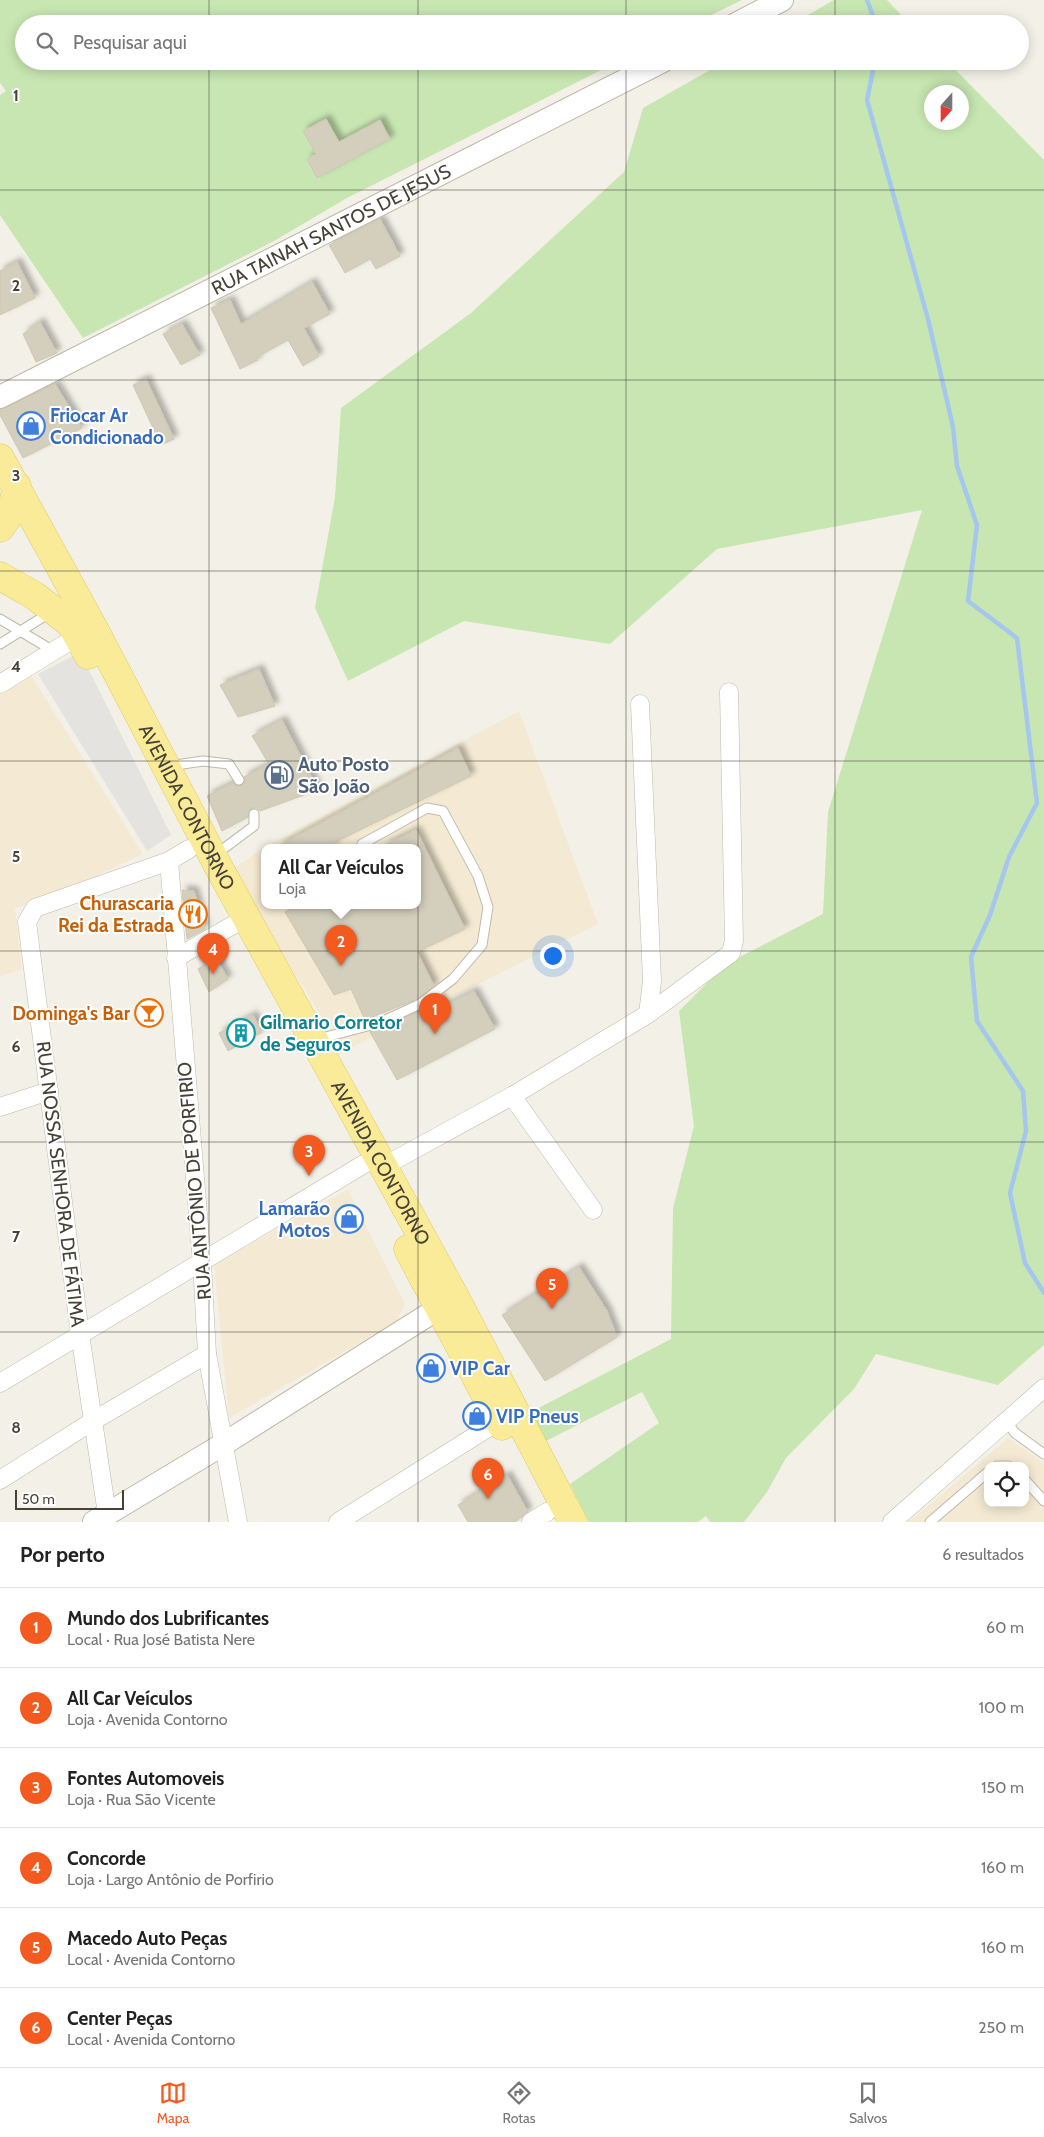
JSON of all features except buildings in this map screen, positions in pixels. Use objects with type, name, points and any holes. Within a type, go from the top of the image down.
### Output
[{"type":"main road","name":"AVENIDA CONTORNO","points":[[0,458],[17,486],[166,766],[190,855],[315,1040],[439,1308],[499,1421],[543,1519]]},
{"type":"main road","points":[[0,528],[11,513],[17,486]]},
{"type":"main road","points":[[0,576],[35,596],[67,623]]},
{"type":"main road","name":"AVENIDA CONTORNO","points":[[67,623],[190,855],[374,1165],[573,1522]]},
{"type":"street","points":[[753,15],[782,0]]},
{"type":"street","name":"RUA TAINAH SANTOS DE JESUS","points":[[0,397],[644,70]]},
{"type":"street","points":[[0,684],[52,650],[67,623]]},
{"type":"street","points":[[0,1383],[80,1334],[374,1165],[512,1096],[648,1014],[723,960],[733,949],[729,692]]},
{"type":"street","points":[[640,704],[652,981],[648,1014]]},
{"type":"street","name":"RUA ANTÔNIO DE PORFIRIO","points":[[190,855],[176,958],[202,1263],[207,1354],[222,1445],[238,1522]]},
{"type":"street","name":"RUA NOSSA SENHORA DE FÁTIMA","points":[[101,1518],[93,1421],[27,922],[34,908],[190,855]]},
{"type":"street","points":[[176,958],[232,925]]},
{"type":"street","points":[[0,1107],[49,1091]]},
{"type":"street","points":[[512,1096],[592,1210]]},
{"type":"street","points":[[101,1518],[222,1445],[439,1308]]},
{"type":"street","points":[[0,1480],[93,1421],[207,1354]]},
{"type":"street","points":[[892,1522],[1044,1388]]},
{"type":"street","points":[[338,1522],[499,1421]]},
{"type":"lane","points":[[0,619],[52,650]]},
{"type":"lane","points":[[0,644],[22,632],[67,623]]},
{"type":"lane","points":[[166,766],[216,761],[229,764],[239,780]]},
{"type":"lane","points":[[315,1040],[379,1023],[420,1004],[453,979],[482,945],[488,907],[478,876],[443,812],[427,808],[362,844]]},
{"type":"lane","points":[[190,855],[254,826],[254,814]]},
{"type":"lane","points":[[1007,1422],[1015,1434],[1044,1454]]},
{"type":"lane","points":[[930,1522],[984,1475]]},
{"type":"lane","points":[[1029,1484],[1044,1501]]},
{"type":"shaded area","points":[[80,652],[171,835],[147,851],[38,674]]},
{"type":"shaded area","points":[[29,672],[143,854],[47,899],[15,908],[22,969],[0,977],[0,689]]},
{"type":"shaded area","points":[[519,711],[598,924],[343,1052],[231,870],[261,849],[261,909],[421,909],[421,844],[270,844]]},
{"type":"shaded area","points":[[348,1189],[405,1304],[396,1322],[229,1418],[214,1265]]},
{"type":"shaded area","points":[[1008,1438],[1044,1463],[1044,1522],[909,1522]]},
{"type":"green space","points":[[0,0],[742,0],[711,15],[15,15],[15,70],[601,70],[347,198],[274,241],[83,338],[0,215],[0,95],[6,91],[0,83]]},
{"type":"green space","points":[[834,0],[887,0],[901,15],[808,15]]},
{"type":"green space","points":[[710,70],[956,70],[1044,160],[1044,1345],[998,1385],[876,1354],[854,1389],[786,1458],[767,1492],[744,1522],[710,1522],[706,1516],[698,1522],[589,1522],[570,1484],[659,1423],[642,1392],[544,1442],[529,1413],[671,1339],[673,1208],[694,1126],[679,1011],[726,964],[823,914],[828,812],[922,510],[717,549],[610,644],[464,621],[348,681],[315,608],[335,497],[341,408],[471,313],[624,172],[643,108]]},
{"type":"waterway","points":[[867,0],[873,15]]},
{"type":"waterway","points":[[873,70],[867,100],[928,319],[953,427],[957,466],[977,525],[968,601],[1017,638],[1037,803],[1009,857],[990,915],[971,957],[977,1021],[1023,1091],[1026,1131],[1010,1193],[1025,1263],[1044,1293]]},
{"type":"place","name":"Friocar Ar Condicionado","points":[[31,426]]},
{"type":"place","name":"Auto Posto São João","points":[[279,775]]},
{"type":"place","name":"Churascaria Rei da Estrada","points":[[193,914]]},
{"type":"place","name":"All Car Veículos","points":[[341,966]]},
{"type":"place","name":"Concorde","points":[[213,974]]},
{"type":"place","name":"Dominga's Bar","points":[[149,1013]]},
{"type":"place","name":"Gilmario Corretor de Seguros","points":[[241,1033]]},
{"type":"place","name":"Mundo dos Lubrificantes","points":[[435,1034]]},
{"type":"place","name":"Fontes Automoveis","points":[[309,1176]]},
{"type":"place","name":"Lamarão Motos","points":[[349,1219]]},
{"type":"place","name":"Macedo Auto Peças","points":[[552,1309]]},
{"type":"place","name":"VIP Car","points":[[431,1368]]},
{"type":"place","name":"VIP Pneus","points":[[477,1416]]},
{"type":"place","name":"Center Peças","points":[[488,1499]]}]
